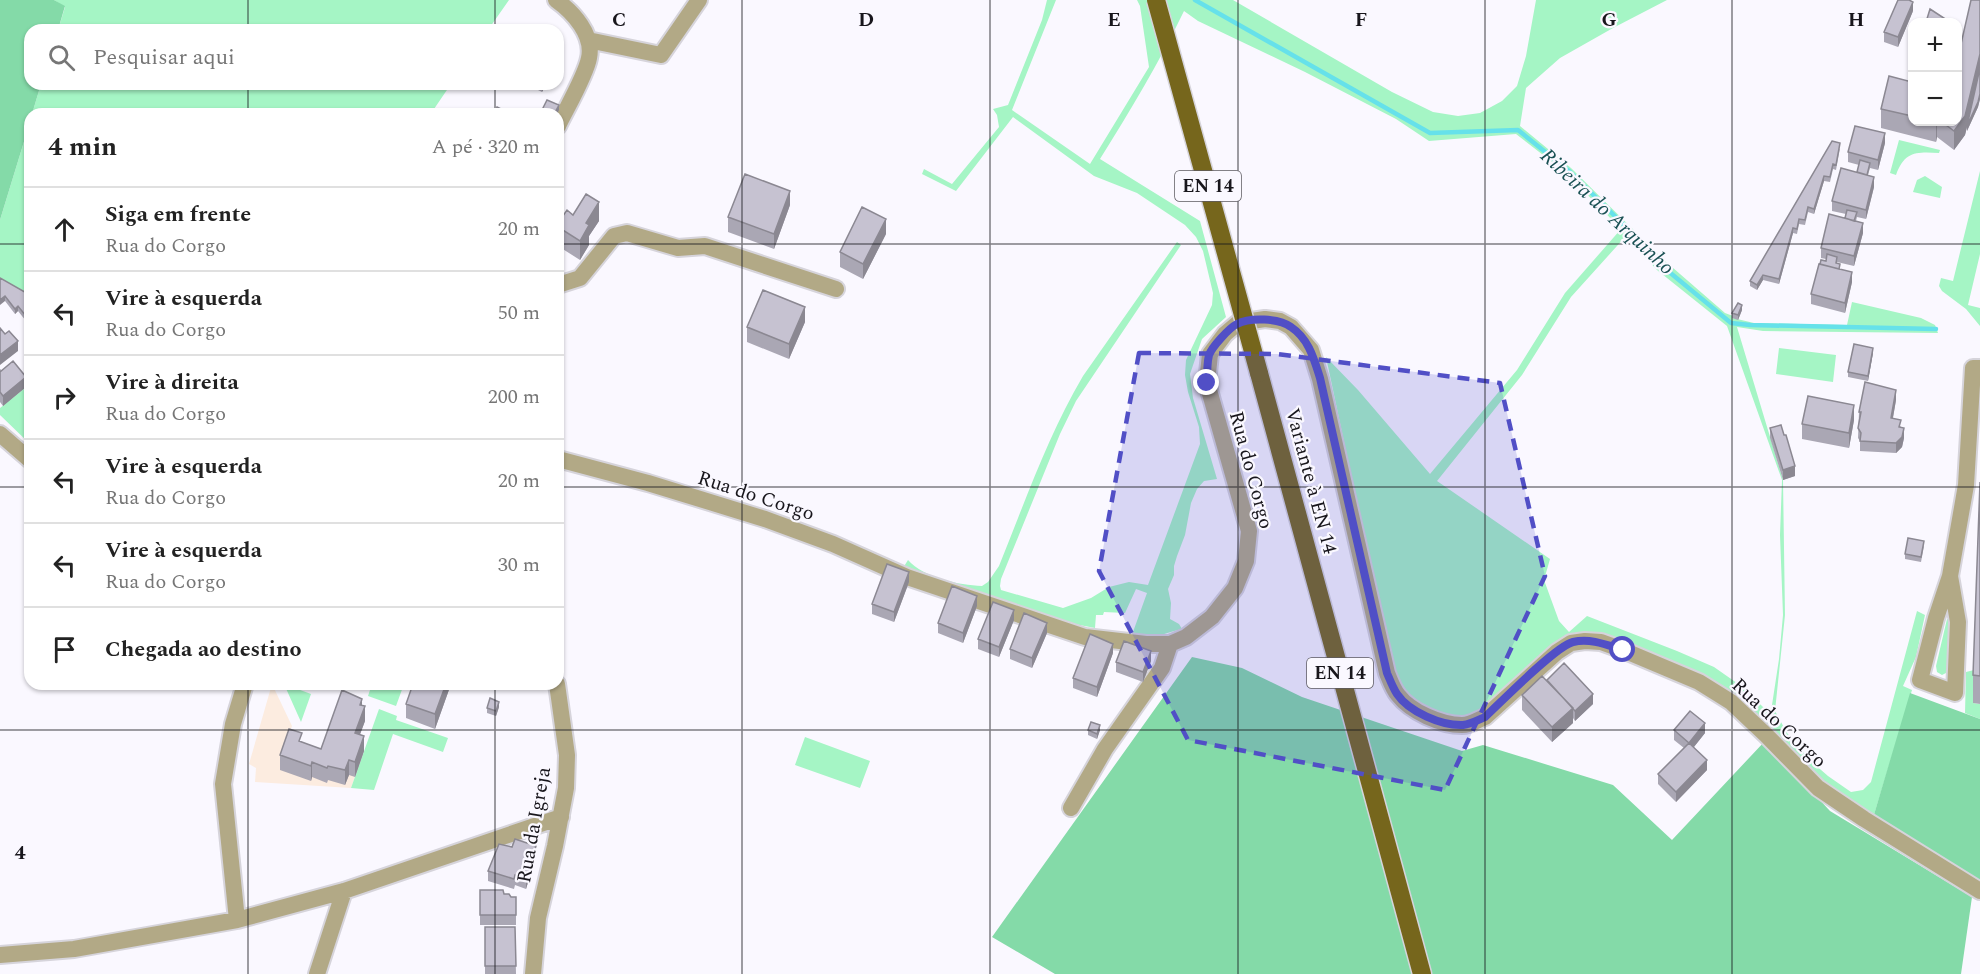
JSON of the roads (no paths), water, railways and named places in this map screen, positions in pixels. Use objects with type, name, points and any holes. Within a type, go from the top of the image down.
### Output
[{"type":"main road","name":"Variante à EN 14","points":[[1156,0],[1422,974]]},
{"type":"street","points":[[556,0],[577,18],[588,40],[590,57],[564,113]]},
{"type":"street","points":[[588,40],[661,55],[699,0]]},
{"type":"street","points":[[564,283],[580,278],[615,236],[627,233],[678,248],[705,246],[836,289]]},
{"type":"street","name":"Rua do Corgo","points":[[564,461],[648,483],[765,519],[833,544],[907,577],[1084,637],[1146,644],[1170,644],[1186,637],[1212,617],[1235,588],[1246,561],[1249,531],[1207,383],[1210,354],[1225,334],[1238,323],[1265,319],[1280,321],[1291,327],[1311,350],[1320,378],[1387,673],[1397,695],[1410,707],[1443,722],[1471,724],[1485,717],[1557,651],[1571,643],[1601,642],[1650,660],[1689,678],[1731,702],[1818,788],[1980,891]]},
{"type":"street","points":[[1950,576],[1958,622],[1955,693],[1920,680],[1936,618],[1950,576],[1966,485],[1973,368],[1980,368]]},
{"type":"street","points":[[0,434],[24,455]]},
{"type":"street","points":[[1071,808],[1105,749],[1162,668],[1170,644]]},
{"type":"street","points":[[237,920],[223,784],[233,724],[242,690]]},
{"type":"street","name":"Rua da Igreja","points":[[533,974],[538,918],[566,788],[567,755],[558,690]]},
{"type":"street","points":[[0,955],[74,949],[237,920],[344,891],[561,817]]},
{"type":"street","points":[[317,974],[344,891]]},
{"type":"waterway","name":"Ribeira do Arquinho","points":[[1195,0],[1430,133],[1518,130],[1569,171],[1662,266],[1731,323],[1936,329]]}]
